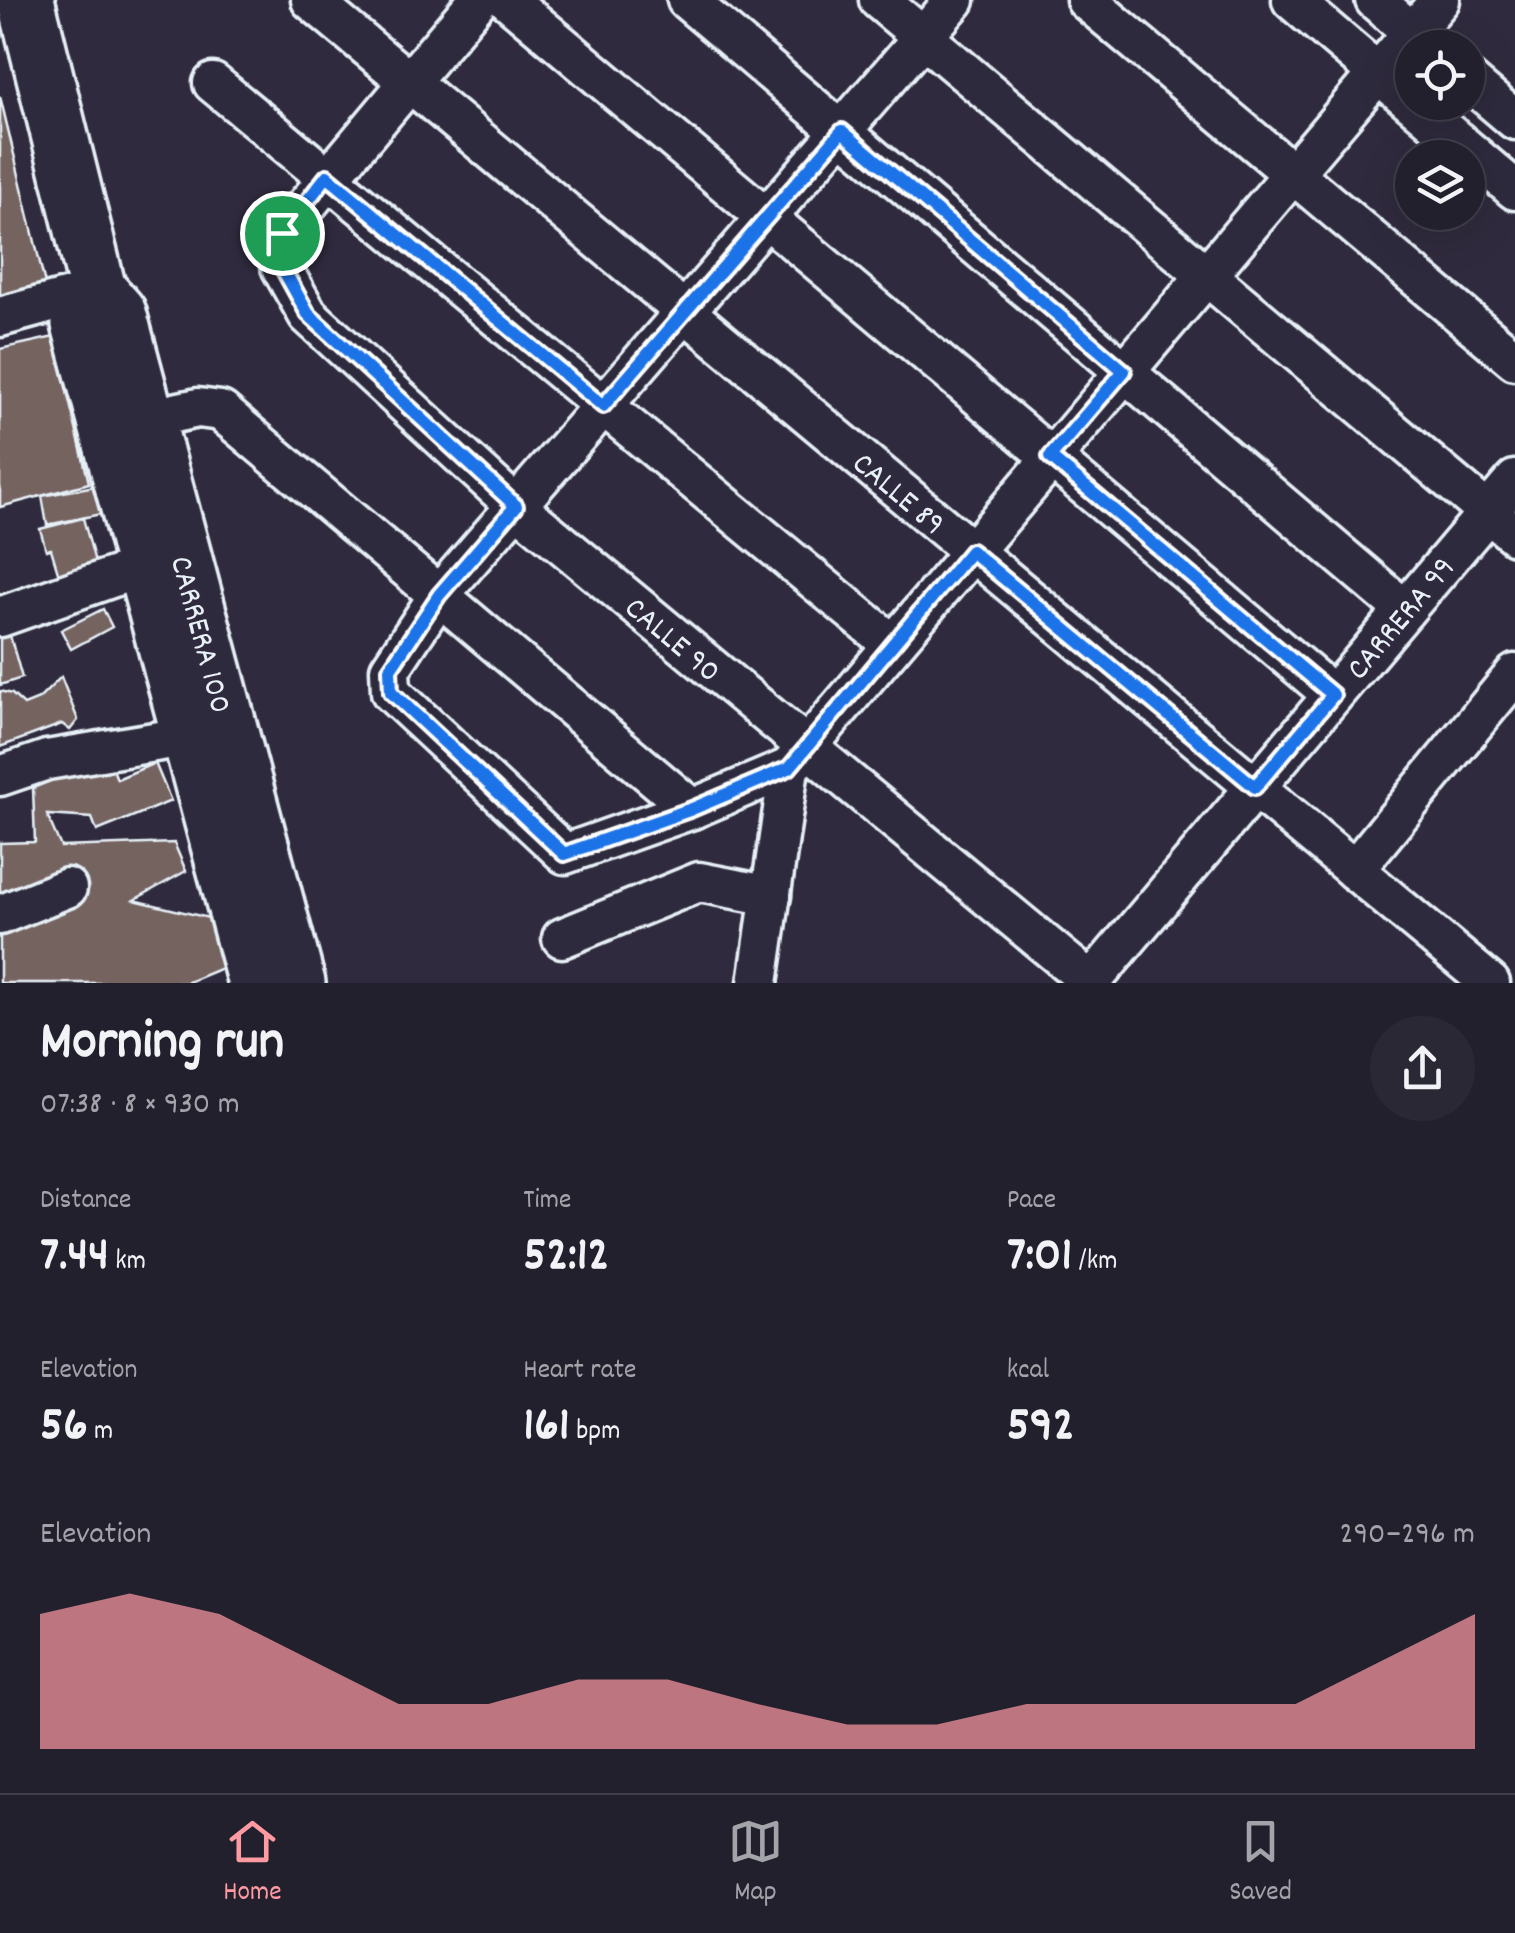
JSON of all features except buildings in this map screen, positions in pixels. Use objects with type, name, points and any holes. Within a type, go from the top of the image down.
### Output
[{"type":"highway","name":"CARRERA 100","points":[[26,0],[98,290],[118,313],[297,983]]},
{"type":"highway","name":"CARRERA 100","points":[[98,290],[80,324],[255,983]]},
{"type":"street","name":"CALLE 89","points":[[311,0],[1490,983]]},
{"type":"street","points":[[327,176],[478,0]]},
{"type":"street","points":[[508,0],[1333,695]]},
{"type":"street","points":[[687,0],[1406,610]]},
{"type":"street","points":[[880,0],[1501,524]]},
{"type":"street","points":[[954,0],[439,595],[390,669],[391,692],[564,854],[692,809],[797,757],[1377,73],[1395,60]]},
{"type":"street","points":[[1086,0],[1515,360]]},
{"type":"street","points":[[1292,0],[1515,190]]},
{"type":"street","points":[[1375,0],[1410,30]]},
{"type":"street","points":[[1426,30],[1440,0]]},
{"type":"street","points":[[214,83],[892,644]]},
{"type":"street","points":[[1485,94],[1515,120]]},
{"type":"street","name":"CALLE 90","points":[[327,176],[282,233],[282,267],[308,314],[797,757],[1091,982]]},
{"type":"street","points":[[0,317],[98,290]]},
{"type":"street","points":[[146,419],[198,408],[221,411],[692,809]]},
{"type":"street","name":"CARRERA 99","points":[[1091,982],[1406,610],[1501,524],[1515,480]]},
{"type":"street","points":[[0,617],[144,566]]},
{"type":"street","points":[[1354,870],[1515,674]]},
{"type":"street","points":[[0,776],[46,760],[190,736]]},
{"type":"street","points":[[758,983],[797,757]]},
{"type":"street","points":[[562,938],[698,882],[771,896]]},
{"type":"street","points":[[0,915],[67,888]]},
{"type":"route","points":[[842,131],[1124,371],[1050,457],[1333,695],[1255,787],[971,551],[789,768],[692,809],[564,854],[391,692],[390,669],[439,595],[516,506],[308,314],[282,267],[282,233],[327,176],[603,406],[842,131]]}]
